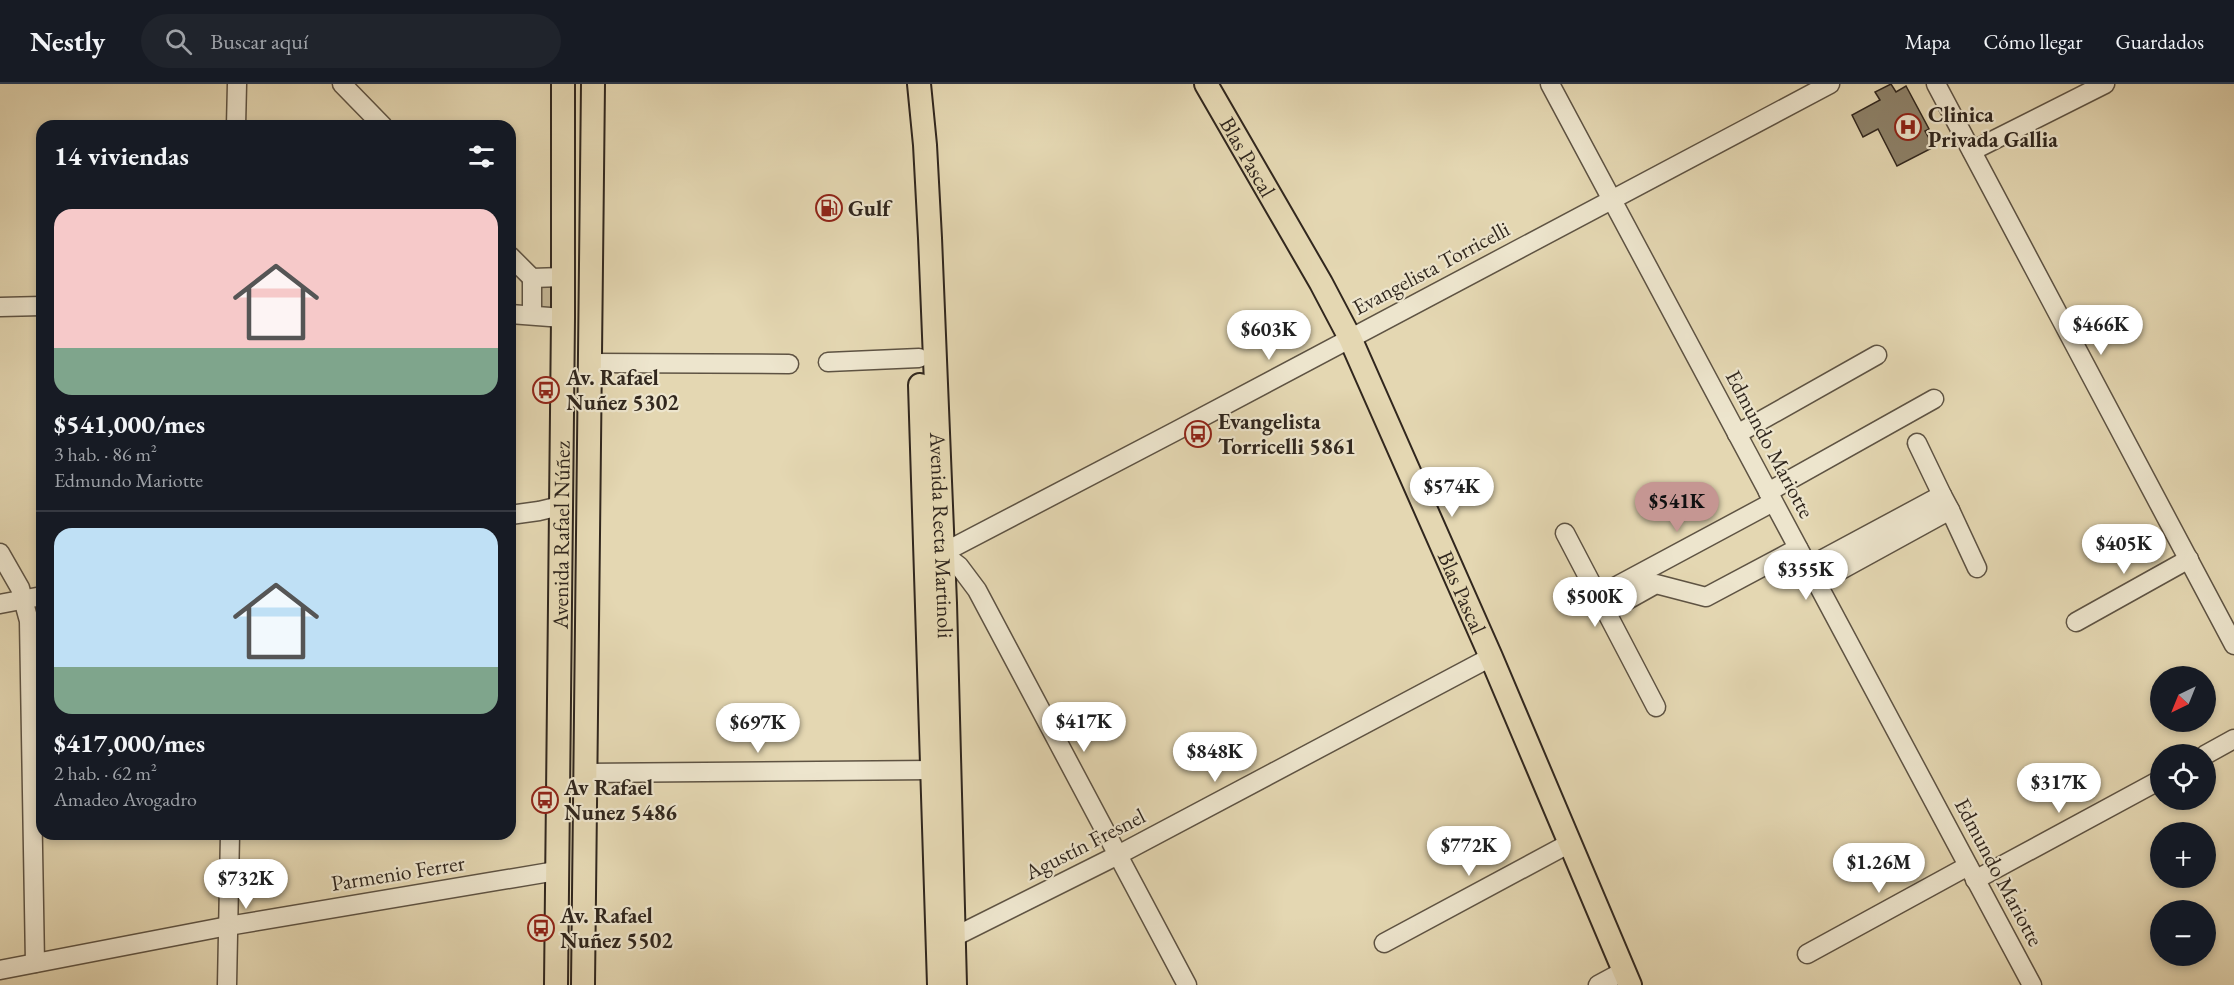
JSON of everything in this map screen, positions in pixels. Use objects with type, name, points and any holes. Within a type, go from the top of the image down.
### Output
[{"type":"main road","name":"Avenida Rafael Núñez","points":[[556,985],[563,318],[563,84]]},
{"type":"main road","name":"Avenida Rafael Núñez","points":[[584,985],[593,84]]},
{"type":"main road","name":"Avenida Recta Martinoli","points":[[904,84],[910,149],[921,439],[929,458],[932,544],[936,551],[934,557],[955,985]]},
{"type":"main road","name":"Avenida Recta Martinoli","points":[[919,84],[930,238],[934,557],[932,770],[939,985]]},
{"type":"main road","name":"Blas Pascal","points":[[1206,84],[1322,283],[1350,338],[1491,657],[1627,978]]},
{"type":"main road","points":[[562,277],[582,266],[590,250]]},
{"type":"main road","points":[[563,318],[571,322],[577,338],[576,444],[588,469]]},
{"type":"street","points":[[236,120],[237,84]]},
{"type":"street","points":[[342,84],[377,120]]},
{"type":"street","name":"Edmundo Mariotte","points":[[1550,84],[2032,985]]},
{"type":"street","name":"Evangelista Torricelli","points":[[934,557],[1830,84]]},
{"type":"street","points":[[1936,84],[2234,645]]},
{"type":"street","points":[[1972,151],[2105,84]]},
{"type":"street","points":[[516,262],[532,278],[532,315]]},
{"type":"street","points":[[532,278],[562,277]]},
{"type":"street","points":[[0,307],[36,306]]},
{"type":"street","points":[[516,314],[563,318]]},
{"type":"street","points":[[1737,434],[1877,356]]},
{"type":"street","points":[[828,362],[919,358]]},
{"type":"street","points":[[590,363],[789,364]]},
{"type":"street","points":[[1602,604],[1652,577],[1771,497],[1934,399]]},
{"type":"street","points":[[1917,443],[1977,568]]},
{"type":"street","points":[[1813,575],[1946,503]]},
{"type":"street","points":[[516,514],[539,512],[560,506]]},
{"type":"street","points":[[1565,533],[1656,707]]},
{"type":"street","points":[[1652,577],[1706,597],[1798,548]]},
{"type":"street","points":[[0,553],[20,588],[29,621],[35,963]]},
{"type":"street","points":[[934,557],[959,566],[977,590],[1187,985]]},
{"type":"street","points":[[2076,622],[2189,560]]},
{"type":"street","points":[[0,604],[36,597]]},
{"type":"street","name":"Agustín Fresnel","points":[[954,937],[1118,855],[1491,657]]},
{"type":"street","points":[[2216,749],[2234,740]]},
{"type":"street","points":[[585,773],[932,770]]},
{"type":"street","points":[[1807,954],[2150,785]]},
{"type":"street","points":[[227,985],[230,840]]},
{"type":"street","points":[[1384,943],[1570,843]]},
{"type":"street","name":"Parmenio Ferrer","points":[[0,970],[228,926],[556,871]]},
{"type":"street","points":[[1598,985],[1627,978]]},
{"type":"shaded area","points":[[553,282],[553,311],[534,311],[533,283]]},
{"type":"building","name":"Clinica Privada Gallia","points":[[1891,84],[1896,92],[1906,86],[1929,129],[1925,131],[1934,147],[1897,166],[1878,129],[1863,137],[1852,115],[1880,100],[1875,92]]},
{"type":"place","name":"Clinica Privada Gallia","points":[[1908,127]]},
{"type":"place","name":"Gulf","points":[[829,208]]},
{"type":"place","name":"Av. Rafael Nuñez 5302","points":[[546,390]]},
{"type":"place","name":"Evangelista Torricelli 5861","points":[[1198,434]]},
{"type":"place","name":"Av Rafael Nunez 5486","points":[[545,800]]},
{"type":"place","name":"Av. Rafael Nuñez 5502","points":[[541,928]]}]
